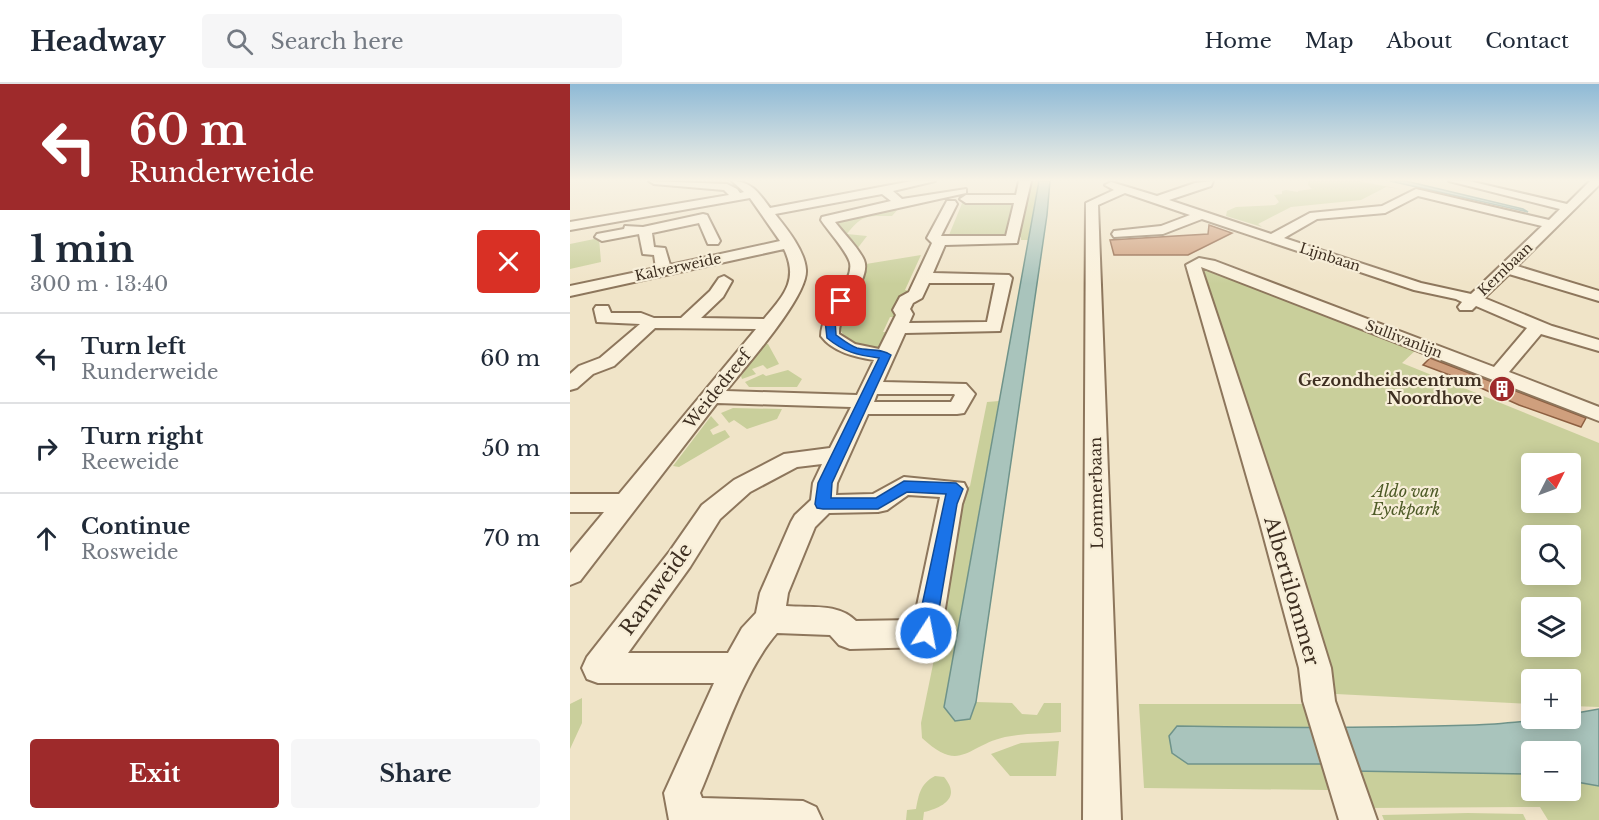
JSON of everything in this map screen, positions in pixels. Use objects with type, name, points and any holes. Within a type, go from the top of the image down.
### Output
[{"type":"street","points":[[570,226],[632,215]]},
{"type":"street","name":"Weidedreef","points":[[570,573],[788,300],[798,277],[798,261],[770,215]]},
{"type":"street","points":[[847,215],[827,220],[859,267],[855,280],[830,320],[830,336],[844,347],[857,352],[885,355]]},
{"type":"street","points":[[945,215],[934,238],[940,241],[1012,240],[1017,215]]},
{"type":"street","name":"Lommerbaan","points":[[1092,215],[1102,820]]},
{"type":"street","points":[[1119,234],[1163,230],[1201,215]]},
{"type":"street","name":"Lijnbaan","points":[[1203,215],[1419,287],[1429,293],[1470,304],[1488,315],[1533,325],[1599,346]]},
{"type":"street","points":[[1273,238],[1314,216],[1321,215]]},
{"type":"street","points":[[1544,215],[1559,218]]},
{"type":"street","points":[[1551,215],[1559,218]]},
{"type":"street","name":"Kernbaan","points":[[1470,304],[1562,215]]},
{"type":"street","points":[[628,216],[629,228],[642,231]]},
{"type":"street","points":[[602,237],[703,218],[713,241]]},
{"type":"street","points":[[642,231],[648,251],[660,251],[664,270]]},
{"type":"street","points":[[803,820],[686,819],[682,793],[737,668],[753,639],[770,619],[774,593],[804,522],[823,504],[825,483],[899,328],[905,314],[901,310],[906,300],[916,295],[940,241]]},
{"type":"street","name":"Kalverweide","points":[[570,291],[787,244]]},
{"type":"street","name":"Albertilommer","points":[[1210,264],[1199,262],[1192,265],[1315,668],[1319,701],[1325,722],[1358,820]]},
{"type":"street","name":"Sullivanlijn","points":[[1210,264],[1599,414]]},
{"type":"street","points":[[1506,268],[1599,296]]},
{"type":"street","points":[[899,328],[994,327],[1004,278],[923,278]]},
{"type":"street","points":[[686,323],[717,294],[724,281]]},
{"type":"street","points":[[602,309],[603,318],[641,318],[651,323],[769,324]]},
{"type":"street","points":[[570,384],[586,370],[607,362],[651,323]]},
{"type":"street","points":[[1497,375],[1533,325]]},
{"type":"street","points":[[709,397],[865,399]]},
{"type":"street","name":"Ramweide","points":[[737,668],[598,668],[680,559],[711,512],[742,486],[792,460],[837,455]]},
{"type":"street","points":[[770,619],[837,622],[850,635],[926,633],[950,504],[956,489],[904,486],[878,503],[823,504]]},
{"type":"street","points":[[570,503],[624,503]]},
{"type":"green space","points":[[851,215],[893,215],[866,218],[852,227],[847,234],[867,236],[857,249],[833,219]]},
{"type":"green space","points":[[957,215],[1013,215],[1008,235],[949,235]]},
{"type":"green space","points":[[1021,215],[1033,215],[1028,240],[1016,237]]},
{"type":"green space","points":[[1275,215],[1258,224],[1262,227],[1226,216]]},
{"type":"green space","points":[[599,238],[601,262],[570,269],[570,244]]},
{"type":"green space","points":[[921,255],[905,290],[911,291],[899,317],[890,317],[883,332],[890,332],[880,349],[863,346],[845,336],[840,326],[843,317],[838,313],[862,281],[866,264]]},
{"type":"green space","name":"Aldo van Eyckpark","points":[[1215,269],[1417,349],[1402,363],[1599,443],[1599,707],[1581,706],[1581,669],[1521,669],[1521,703],[1336,694],[1203,271]]},
{"type":"green space","points":[[765,344],[768,344],[779,364],[767,369],[763,365],[752,369],[756,374],[742,379],[741,376]]},
{"type":"green space","points":[[788,370],[802,379],[797,387],[749,387],[745,382],[763,374],[766,376]]},
{"type":"green space","points":[[999,401],[944,707],[955,721],[970,719],[976,702],[1012,703],[1022,714],[1037,715],[1044,703],[1061,703],[1061,732],[1005,737],[955,756],[935,749],[922,738],[921,723],[964,490],[970,486],[987,402]]},
{"type":"green space","points":[[733,408],[782,409],[777,419],[747,429],[734,420],[729,423],[721,413]]},
{"type":"green space","points":[[711,416],[719,425],[710,430],[713,435],[725,430],[730,437],[679,467],[673,466]]},
{"type":"green space","points":[[582,698],[582,723],[570,749],[570,704]]},
{"type":"green space","points":[[1139,704],[1306,704],[1311,728],[1177,726],[1188,764],[1322,764],[1328,790],[1144,788]]},
{"type":"green space","points":[[1059,741],[1056,776],[1010,776],[991,754],[1021,743]]},
{"type":"green space","points":[[1352,771],[1521,772],[1521,801],[1581,801],[1581,783],[1599,786],[1599,820],[1548,820],[1540,807],[1366,808]]},
{"type":"green space","points":[[935,776],[944,777],[949,784],[951,790],[948,800],[924,812],[923,820],[906,820],[907,810],[916,809],[923,786]]},
{"type":"green space","points":[[1523,814],[1526,820],[1384,820],[1382,815]]},
{"type":"water","points":[[1033,215],[1047,215],[976,702],[970,719],[955,721],[944,707]]},
{"type":"water","points":[[1599,709],[1599,786],[1581,783],[1581,741],[1521,741],[1521,774],[1352,771],[1322,764],[1188,764],[1172,753],[1169,736],[1177,726],[1400,727],[1521,722],[1521,729],[1581,729],[1581,712]]},
{"type":"building","points":[[1209,225],[1232,233],[1188,255],[1114,255],[1110,240],[1208,234]]},
{"type":"building","name":"Gezondheidscentrum Noordhove","points":[[1430,358],[1586,418],[1581,427],[1519,405],[1423,365]]},
{"type":"place","name":"Gezondheidscentrum Noordhove","points":[[1502,389]]},
{"type":"route","points":[[841,301],[830,320],[830,336],[844,347],[857,352],[885,355],[825,483],[823,504],[878,503],[904,486],[956,489],[950,504],[926,633]]}]
